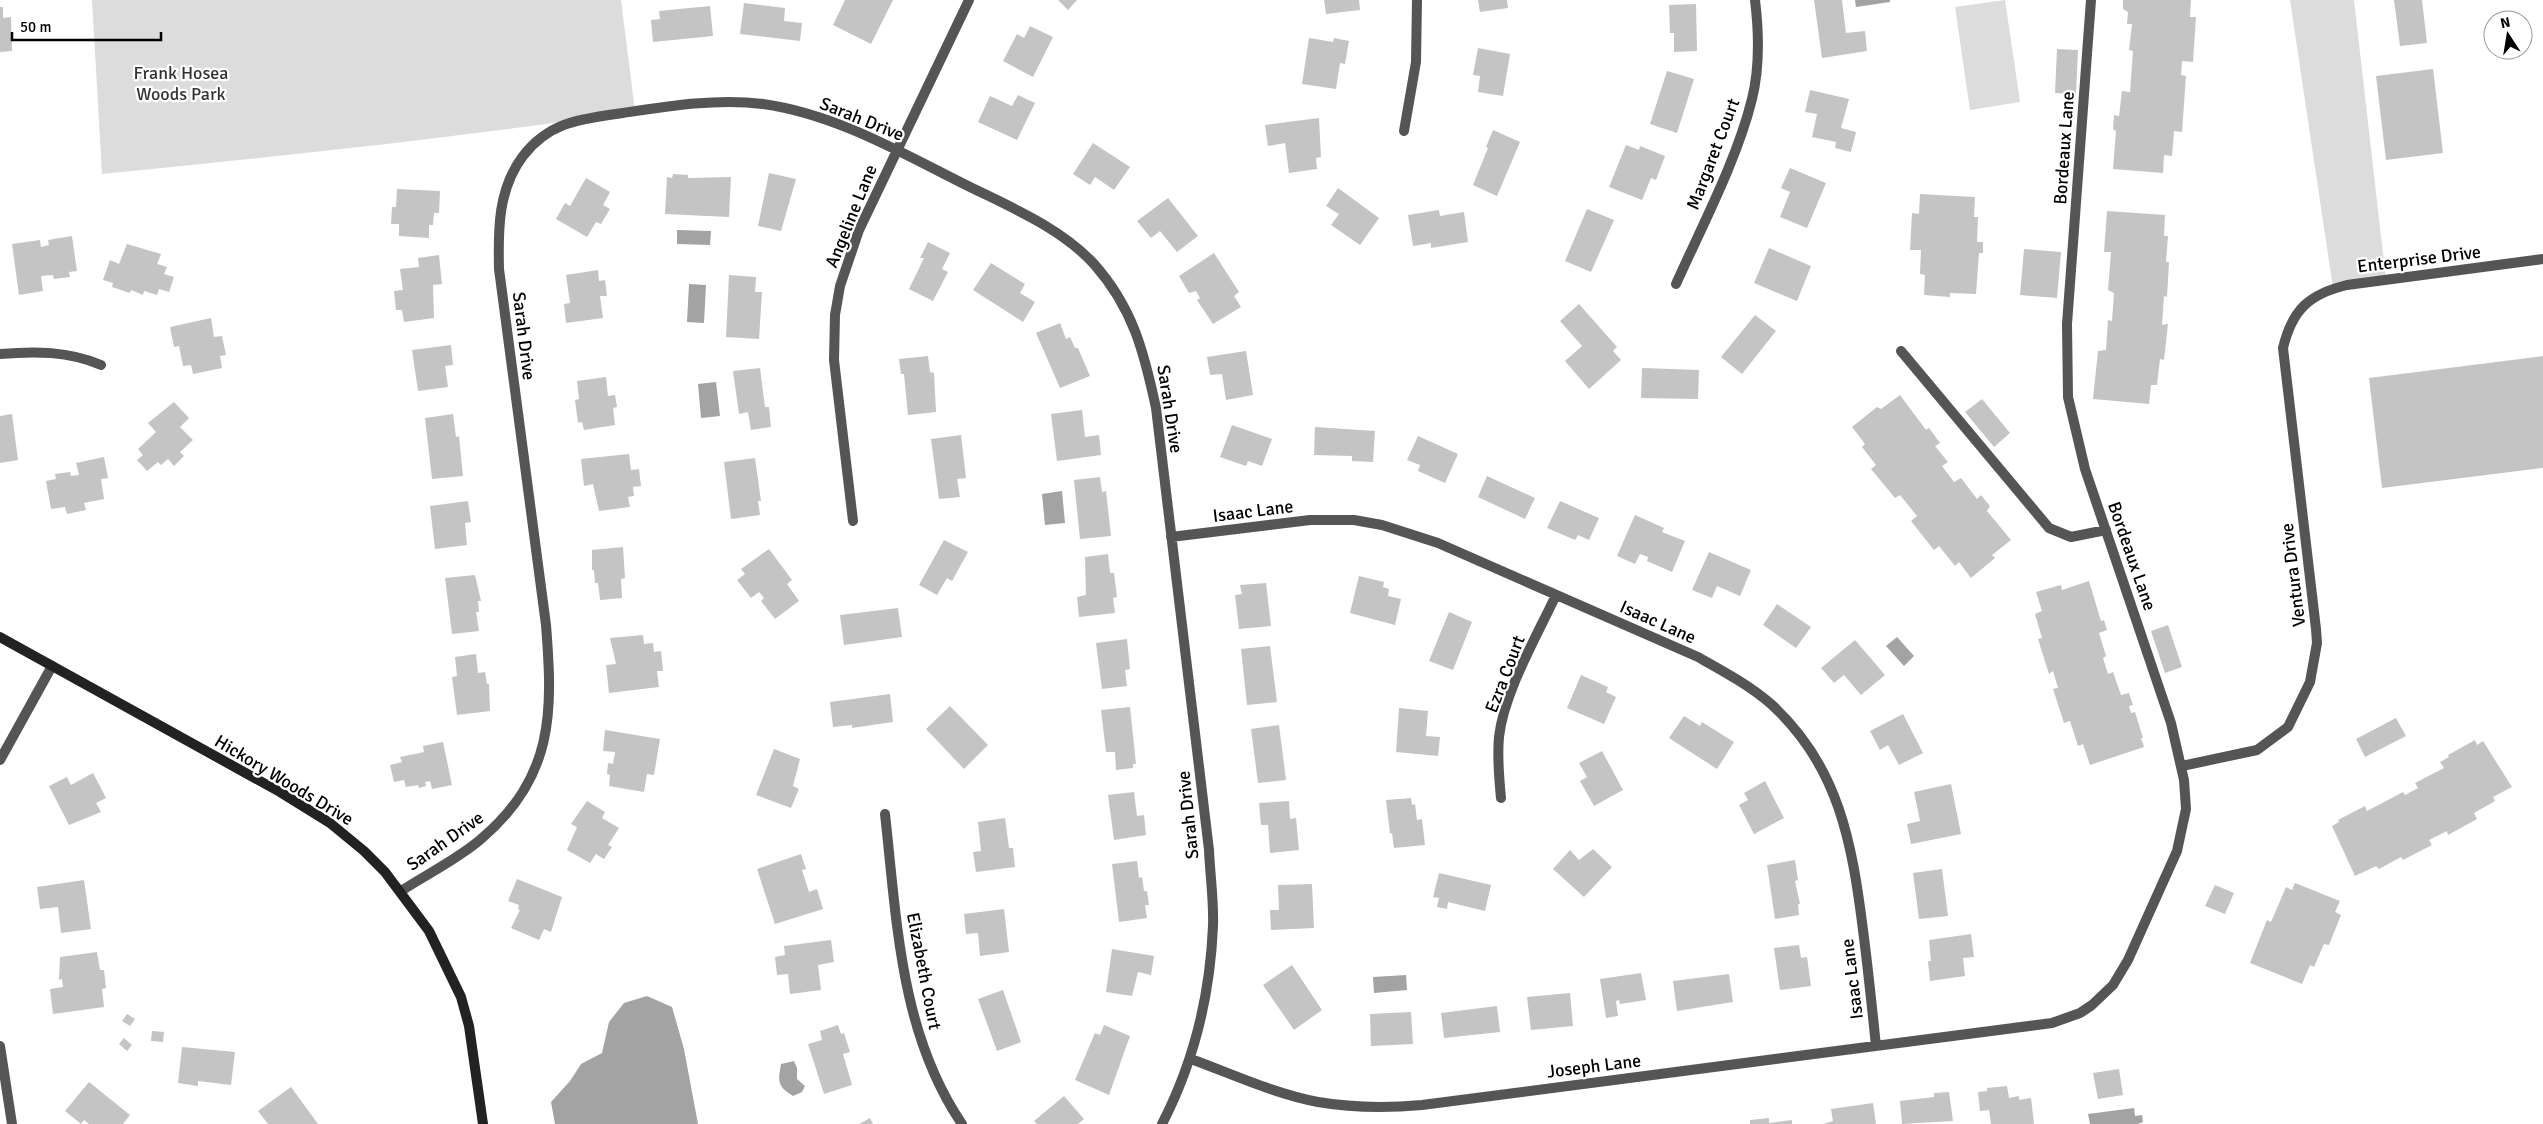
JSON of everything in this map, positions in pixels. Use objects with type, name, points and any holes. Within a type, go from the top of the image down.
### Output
[{"type":"street","name":"Angeline Lane","points":[[853,521],[834,360],[835,315],[840,286],[859,230],[969,0]]},
{"type":"street","points":[[1404,131],[1416,62],[1417,0]]},
{"type":"street","name":"Margaret Court","points":[[1676,284],[1721,182],[1752,99],[1757,69],[1758,25],[1755,0]]},
{"type":"street","name":"Bordeaux Lane","points":[[2007,1030],[2067,1018],[2092,1005],[2113,985],[2128,960],[2177,851],[2186,809],[2182,766],[2171,723],[2085,469],[2070,412],[2066,368],[2067,324],[2091,0]]},
{"type":"street","name":"Sarah Drive","points":[[401,891],[480,840],[502,820],[520,797],[534,771],[549,714],[551,684],[546,625],[499,269],[498,224],[504,196],[512,175],[523,157],[544,135],[571,121],[635,111],[716,103],[760,104],[790,109],[832,122],[897,150],[1046,226],[1092,262],[1111,284],[1133,322],[1146,363],[1156,408],[1209,850],[1213,924],[1210,969],[1200,1027],[1191,1059],[1162,1124]]},
{"type":"street","name":"Enterprise Drive","points":[[2303,304],[2319,294],[2347,285],[2543,259]]},
{"type":"street","name":"Ventura Drive","points":[[2182,766],[2257,750],[2288,728],[2310,682],[2317,643],[2316,629],[2283,348],[2288,329],[2303,304]]},
{"type":"street","points":[[1901,351],[2049,528],[2071,536],[2106,530]]},
{"type":"street","points":[[0,354],[60,353],[88,359],[101,365]]},
{"type":"street","name":"Isaac Lane","points":[[1171,537],[1310,520],[1354,520],[1382,525],[1438,544],[1698,657],[1736,679],[1766,700],[1792,726],[1818,760],[1837,799],[1846,827],[1856,870],[1876,1046]]},
{"type":"street","name":"Ezra Court","points":[[1501,798],[1498,750],[1507,704],[1556,595]]},
{"type":"street","name":"Hickory Woods Drive","points":[[0,637],[280,792],[330,823],[364,851],[401,891],[429,931],[461,997],[469,1026],[483,1123]]},
{"type":"street","points":[[0,760],[52,666]]},
{"type":"street","name":"Elizabeth Court","points":[[885,814],[898,935],[908,994],[919,1038],[930,1066],[962,1124]]},
{"type":"street","name":"Joseph Lane","points":[[1191,1059],[1289,1095],[1318,1102],[1362,1107],[1392,1107],[2007,1030]]},
{"type":"street","points":[[0,1046],[12,1124]]},
{"type":"green space","name":"Frank Hosea Woods Park","points":[[92,0],[621,0],[635,111],[436,138],[102,174]]},
{"type":"green space","points":[[2005,0],[2020,102],[1970,110],[1955,7]]},
{"type":"green space","points":[[2290,0],[2354,0],[2386,280],[2333,288]]},
{"type":"shaded area","points":[[1855,0],[1890,0],[1890,2],[1856,7]]},
{"type":"shaded area","points":[[677,230],[711,231],[710,245],[677,244]]},
{"type":"shaded area","points":[[689,284],[706,285],[704,323],[687,322]]},
{"type":"shaded area","points":[[716,382],[720,416],[701,418],[698,384]]},
{"type":"shaded area","points":[[1062,491],[1065,523],[1045,525],[1042,494]]},
{"type":"shaded area","points":[[1897,637],[1914,656],[1904,666],[1886,646]]},
{"type":"shaded area","points":[[1406,975],[1407,990],[1374,993],[1373,977]]},
{"type":"shaded area","points":[[647,996],[672,1007],[684,1049],[698,1124],[555,1124],[551,1102],[570,1081],[581,1064],[602,1053],[609,1022],[624,1003]]},
{"type":"shaded area","points":[[794,1061],[797,1068],[797,1079],[805,1086],[802,1092],[793,1096],[781,1086],[779,1075],[781,1064]]},
{"type":"shaded area","points":[[2134,1108],[2135,1116],[2142,1115],[2143,1122],[2138,1124],[2090,1124],[2088,1114]]},
{"type":"building","points":[[845,0],[893,0],[871,44],[833,25]]},
{"type":"building","points":[[1058,0],[1077,0],[1068,10]]},
{"type":"building","points":[[1324,0],[1359,0],[1360,10],[1326,14]]},
{"type":"building","points":[[1478,0],[1507,0],[1508,8],[1480,12]]},
{"type":"building","points":[[1814,0],[1842,0],[1846,33],[1865,31],[1867,51],[1822,58]]},
{"type":"building","points":[[2123,0],[2191,0],[2190,17],[2196,17],[2193,62],[2182,61],[2181,75],[2186,76],[2182,132],[2174,131],[2172,156],[2164,155],[2163,173],[2113,169],[2116,131],[2113,129],[2114,115],[2119,116],[2122,91],[2130,92],[2133,51],[2129,50],[2132,24],[2127,24],[2128,12],[2123,9]]},
{"type":"building","points":[[2394,0],[2422,0],[2427,43],[2400,46]]},
{"type":"building","points":[[744,3],[785,8],[784,21],[802,23],[800,41],[740,34]]},
{"type":"building","points":[[1696,4],[1697,51],[1674,52],[1674,33],[1670,33],[1669,5]]},
{"type":"building","points":[[710,6],[713,36],[653,42],[651,20],[660,19],[659,11]]},
{"type":"building","points":[[0,7],[3,7],[3,18],[11,17],[12,51],[0,52]]},
{"type":"building","points":[[1030,26],[1053,37],[1033,77],[1003,61],[1017,34],[1024,38]]},
{"type":"building","points":[[1309,38],[1333,42],[1334,38],[1349,41],[1345,64],[1340,63],[1336,89],[1302,84]]},
{"type":"building","points":[[1478,48],[1510,54],[1503,96],[1478,92],[1480,76],[1473,75]]},
{"type":"building","points":[[2057,49],[2078,50],[2076,94],[2055,93]]},
{"type":"building","points":[[2433,69],[2443,153],[2386,160],[2376,76]]},
{"type":"building","points":[[1667,71],[1694,79],[1677,133],[1650,124]]},
{"type":"building","points":[[1810,90],[1849,99],[1841,128],[1856,132],[1851,152],[1835,148],[1836,142],[1812,137],[1817,114],[1805,112]]},
{"type":"building","points":[[1018,95],[1035,103],[1017,140],[978,122],[990,96],[1012,106]]},
{"type":"building","points":[[1319,118],[1321,157],[1316,158],[1317,169],[1289,173],[1285,143],[1268,146],[1265,125]]},
{"type":"building","points":[[1493,130],[1520,142],[1497,196],[1473,185]]},
{"type":"building","points":[[1093,143],[1130,167],[1114,190],[1095,177],[1090,185],[1073,174]]},
{"type":"building","points":[[1626,145],[1639,150],[1640,146],[1665,156],[1656,180],[1651,178],[1642,200],[1609,187]]},
{"type":"building","points":[[1790,168],[1826,183],[1807,228],[1780,217],[1790,192],[1781,188]]},
{"type":"building","points":[[769,173],[796,179],[781,231],[758,226]]},
{"type":"building","points":[[673,174],[688,175],[688,178],[731,177],[729,217],[665,214],[667,177],[672,178]]},
{"type":"building","points":[[586,178],[610,192],[603,205],[610,209],[601,224],[596,222],[587,237],[556,219],[565,203],[570,206]]},
{"type":"building","points":[[1338,188],[1379,218],[1360,245],[1331,225],[1339,214],[1326,206]]},
{"type":"building","points":[[397,189],[440,191],[439,213],[434,213],[433,225],[429,225],[429,238],[399,236],[399,224],[391,224],[392,207],[396,207]]},
{"type":"building","points":[[1920,194],[1975,197],[1974,217],[1978,217],[1977,242],[1983,242],[1983,253],[1979,253],[1976,294],[1950,293],[1950,297],[1924,295],[1925,275],[1920,274],[1921,250],[1910,250],[1912,213],[1919,214]]},
{"type":"building","points":[[1168,198],[1198,236],[1177,252],[1160,231],[1151,238],[1137,221]]},
{"type":"building","points":[[1587,209],[1614,220],[1591,272],[1565,261]]},
{"type":"building","points":[[1439,210],[1440,216],[1464,212],[1468,242],[1431,248],[1431,243],[1413,246],[1408,215]]},
{"type":"building","points":[[2107,211],[2165,215],[2164,236],[2168,236],[2166,262],[2169,262],[2167,297],[2164,296],[2162,325],[2168,324],[2164,360],[2160,359],[2157,385],[2151,385],[2149,404],[2093,399],[2098,351],[2106,350],[2108,320],[2112,321],[2114,293],[2108,290],[2111,252],[2104,252]]},
{"type":"building","points":[[72,236],[77,271],[69,272],[70,277],[54,279],[53,275],[41,276],[43,291],[19,295],[12,244],[40,240],[41,247],[49,245],[48,240]]},
{"type":"building","points":[[928,242],[950,253],[942,269],[948,272],[933,301],[909,289],[924,258],[920,258]]},
{"type":"building","points":[[127,244],[161,254],[157,264],[167,267],[164,274],[174,277],[169,292],[159,289],[157,295],[144,291],[143,295],[131,290],[130,293],[112,287],[113,283],[103,280],[110,260],[119,264]]},
{"type":"building","points":[[1769,248],[1811,266],[1797,301],[1754,283]]},
{"type":"building","points":[[2024,249],[2061,252],[2057,298],[2020,295]]},
{"type":"building","points":[[1214,253],[1239,292],[1234,296],[1241,307],[1213,324],[1197,300],[1200,298],[1196,291],[1189,293],[1179,276]]},
{"type":"building","points":[[439,255],[442,284],[433,285],[434,318],[404,322],[402,310],[396,310],[394,291],[403,290],[400,269],[419,267],[418,258]]},
{"type":"building","points":[[991,263],[1025,284],[1020,293],[1035,302],[1023,322],[973,290]]},
{"type":"building","points":[[598,270],[599,281],[605,280],[607,296],[600,296],[603,318],[566,323],[564,304],[570,303],[566,275]]},
{"type":"building","points":[[729,275],[756,277],[755,292],[762,292],[759,339],[726,337]]},
{"type":"building","points":[[1579,304],[1617,347],[1613,351],[1621,360],[1589,389],[1565,361],[1582,346],[1560,321]]},
{"type":"building","points":[[1755,315],[1776,331],[1742,374],[1721,357]]},
{"type":"building","points":[[211,318],[214,337],[222,336],[226,355],[220,356],[222,368],[193,374],[191,365],[183,366],[179,346],[174,347],[170,327]]},
{"type":"building","points":[[1060,323],[1066,339],[1070,337],[1075,348],[1078,348],[1090,376],[1060,388],[1036,333]]},
{"type":"building","points":[[451,345],[453,365],[445,366],[448,387],[418,391],[412,350]]},
{"type":"building","points":[[1246,351],[1253,395],[1226,400],[1222,374],[1210,375],[1207,357]]},
{"type":"building","points":[[928,356],[930,372],[934,373],[936,412],[908,415],[904,374],[901,374],[899,359]]},
{"type":"building","points":[[2543,356],[2543,468],[2382,488],[2369,378]]},
{"type":"building","points":[[760,368],[765,407],[769,407],[771,427],[751,430],[748,412],[739,414],[733,371]]},
{"type":"building","points":[[1642,368],[1699,370],[1698,399],[1641,398]]},
{"type":"building","points":[[606,377],[608,396],[615,395],[617,407],[613,408],[615,425],[584,430],[582,422],[578,423],[575,400],[579,399],[577,381]]},
{"type":"building","points":[[1900,395],[1926,430],[1929,428],[1940,443],[1935,446],[1948,462],[1942,466],[1954,482],[1961,478],[1977,499],[1981,495],[1990,506],[1987,511],[2011,540],[1992,555],[1995,558],[1971,578],[1959,562],[1955,566],[1939,546],[1934,550],[1911,521],[1917,516],[1900,495],[1895,498],[1871,469],[1876,465],[1862,447],[1865,444],[1852,427],[1877,407],[1881,409]]},
{"type":"building","points":[[1982,399],[2010,433],[1994,447],[1965,412]]},
{"type":"building","points":[[174,402],[189,418],[180,427],[193,440],[180,452],[184,456],[174,466],[168,459],[161,465],[158,462],[147,471],[137,460],[143,455],[138,449],[156,432],[148,423]]},
{"type":"building","points":[[1082,410],[1085,437],[1099,435],[1101,455],[1057,461],[1051,414]]},
{"type":"building","points":[[12,414],[18,460],[0,463],[0,416]]},
{"type":"building","points":[[453,414],[456,437],[459,436],[463,476],[432,479],[425,418]]},
{"type":"building","points":[[1232,425],[1272,439],[1262,466],[1248,461],[1246,466],[1220,457]]},
{"type":"building","points":[[1315,427],[1375,431],[1373,462],[1352,461],[1352,456],[1314,455]]},
{"type":"building","points":[[961,435],[966,478],[957,479],[960,497],[939,499],[931,439]]},
{"type":"building","points":[[1418,436],[1458,454],[1445,483],[1418,471],[1420,465],[1407,460]]},
{"type":"building","points":[[629,454],[631,470],[639,469],[641,486],[633,487],[634,496],[628,497],[630,507],[599,511],[593,484],[584,486],[581,459]]},
{"type":"building","points":[[104,457],[108,478],[101,479],[104,499],[84,503],[86,510],[67,514],[65,507],[51,509],[46,481],[56,479],[55,474],[70,472],[71,476],[79,475],[76,463]]},
{"type":"building","points":[[755,458],[761,501],[758,501],[760,515],[731,519],[724,462]]},
{"type":"building","points":[[1487,476],[1535,498],[1525,519],[1478,497]]},
{"type":"building","points":[[1100,477],[1102,492],[1106,491],[1111,536],[1080,539],[1074,480]]},
{"type":"building","points":[[468,501],[471,522],[465,523],[467,545],[435,549],[430,506]]},
{"type":"building","points":[[1560,501],[1599,518],[1589,540],[1578,535],[1575,540],[1547,528]]},
{"type":"building","points":[[1635,515],[1664,528],[1662,532],[1685,541],[1672,572],[1647,561],[1648,557],[1640,554],[1635,564],[1617,556]]},
{"type":"building","points":[[944,540],[968,552],[952,581],[947,578],[937,595],[919,585]]},
{"type":"building","points":[[623,547],[625,578],[621,579],[622,598],[600,600],[598,583],[595,583],[594,570],[592,570],[592,550]]},
{"type":"building","points":[[769,549],[792,580],[787,584],[799,601],[775,619],[761,601],[764,598],[759,592],[751,598],[737,580],[745,574],[741,569]]},
{"type":"building","points":[[1709,552],[1751,570],[1740,596],[1717,586],[1712,598],[1692,590]]},
{"type":"building","points":[[1108,554],[1110,573],[1114,573],[1117,597],[1113,598],[1115,613],[1079,617],[1077,597],[1086,595],[1085,557]]},
{"type":"building","points":[[475,575],[481,601],[478,601],[479,612],[476,612],[479,631],[452,634],[445,578]]},
{"type":"building","points":[[1359,576],[1384,582],[1383,587],[1389,589],[1388,596],[1401,599],[1395,625],[1350,613]]},
{"type":"building","points":[[2089,581],[2101,621],[2104,620],[2107,630],[2099,633],[2106,656],[2103,658],[2108,674],[2113,672],[2121,695],[2129,693],[2133,705],[2129,706],[2131,713],[2135,712],[2144,747],[2090,765],[2083,744],[2078,746],[2070,721],[2064,723],[2053,689],[2058,688],[2053,671],[2049,674],[2038,639],[2042,638],[2035,614],[2042,611],[2036,592],[2061,585],[2062,590]]},
{"type":"building","points":[[1266,583],[1271,626],[1239,629],[1235,595],[1242,594],[1240,585]]},
{"type":"building","points":[[1777,604],[1811,627],[1796,648],[1763,625]]},
{"type":"building","points":[[898,608],[902,637],[844,645],[840,615]]},
{"type":"building","points":[[1449,612],[1472,622],[1453,670],[1429,661]]},
{"type":"building","points":[[2168,625],[2182,667],[2165,673],[2151,631]]},
{"type":"building","points":[[643,635],[644,644],[653,643],[654,652],[661,651],[663,671],[657,671],[659,687],[609,693],[606,665],[616,664],[610,638]]},
{"type":"building","points":[[1127,639],[1130,669],[1125,670],[1127,686],[1102,689],[1096,643]]},
{"type":"building","points":[[1855,640],[1885,675],[1861,695],[1844,675],[1834,683],[1821,668]]},
{"type":"building","points":[[1270,646],[1277,702],[1247,705],[1241,649]]},
{"type":"building","points":[[476,654],[478,673],[485,672],[487,684],[489,684],[490,711],[457,715],[452,677],[457,676],[455,657]]},
{"type":"building","points":[[1581,675],[1608,687],[1606,692],[1616,697],[1604,724],[1567,708]]},
{"type":"building","points":[[890,694],[893,722],[852,728],[852,725],[833,727],[830,702]]},
{"type":"building","points":[[950,706],[988,745],[964,769],[926,729]]},
{"type":"building","points":[[1130,707],[1136,764],[1133,764],[1133,768],[1116,770],[1115,752],[1106,752],[1101,710]]},
{"type":"building","points":[[1399,708],[1428,711],[1426,736],[1440,737],[1438,756],[1396,752]]},
{"type":"building","points":[[1903,714],[1923,753],[1899,765],[1888,745],[1880,750],[1870,731]]},
{"type":"building","points":[[1684,716],[1700,726],[1702,722],[1734,742],[1717,769],[1669,738]]},
{"type":"building","points":[[2396,718],[2406,736],[2365,757],[2356,739]]},
{"type":"building","points":[[1279,725],[1286,780],[1258,783],[1251,729]]},
{"type":"building","points":[[605,730],[660,739],[654,775],[647,774],[644,792],[609,786],[608,763],[613,764],[615,752],[603,751]]},
{"type":"building","points":[[2475,740],[2477,745],[2483,741],[2512,787],[2493,797],[2495,801],[2474,813],[2477,819],[2448,835],[2447,831],[2429,840],[2432,845],[2403,860],[2401,857],[2379,869],[2376,866],[2355,876],[2332,826],[2339,822],[2338,820],[2365,806],[2367,811],[2403,792],[2405,795],[2418,788],[2415,783],[2444,768],[2440,762],[2449,757],[2448,755]]},
{"type":"building","points":[[443,742],[452,785],[432,789],[430,781],[425,782],[426,786],[419,788],[418,785],[406,787],[404,780],[394,782],[390,765],[402,762],[400,757],[424,752],[423,746]]},
{"type":"building","points":[[774,749],[800,759],[793,786],[799,789],[791,808],[756,795]]},
{"type":"building","points":[[1602,751],[1623,790],[1594,806],[1580,781],[1587,777],[1579,763]]},
{"type":"building","points":[[93,773],[106,798],[96,803],[101,812],[69,825],[49,786],[67,777],[71,785]]},
{"type":"building","points":[[1765,781],[1784,818],[1754,834],[1739,805],[1748,800],[1744,793]]},
{"type":"building","points":[[1951,784],[1961,834],[1911,844],[1907,824],[1920,821],[1914,792]]},
{"type":"building","points":[[1134,792],[1137,816],[1144,815],[1146,835],[1114,840],[1108,795]]},
{"type":"building","points":[[1411,798],[1412,805],[1415,804],[1417,820],[1422,819],[1425,845],[1394,848],[1392,833],[1390,834],[1386,800]]},
{"type":"building","points":[[587,801],[605,812],[602,818],[619,828],[608,845],[612,847],[604,859],[596,854],[590,863],[567,850],[577,827],[571,824]]},
{"type":"building","points":[[1289,801],[1290,819],[1296,818],[1299,850],[1270,853],[1268,825],[1261,825],[1259,803]]},
{"type":"building","points":[[1005,818],[1009,848],[1013,848],[1015,867],[976,872],[973,852],[981,851],[978,822]]},
{"type":"building","points":[[1593,849],[1612,867],[1584,897],[1553,869],[1570,850],[1579,860]]},
{"type":"building","points":[[801,854],[806,869],[802,870],[809,892],[817,889],[823,909],[775,924],[757,869]]},
{"type":"building","points":[[1795,860],[1798,880],[1795,881],[1800,904],[1798,904],[1799,915],[1775,919],[1767,865]]},
{"type":"building","points":[[1137,861],[1139,878],[1142,877],[1144,891],[1147,891],[1149,905],[1145,905],[1147,918],[1119,922],[1112,864]]},
{"type":"building","points":[[1942,869],[1948,916],[1919,919],[1913,873]]},
{"type":"building","points":[[1439,873],[1491,885],[1485,911],[1448,902],[1447,909],[1437,907],[1439,898],[1433,897]]},
{"type":"building","points":[[517,879],[562,897],[551,932],[544,929],[539,940],[511,928],[520,910],[518,909],[519,905],[508,901]]},
{"type":"building","points":[[84,880],[91,929],[61,933],[58,907],[40,909],[37,887]]},
{"type":"building","points":[[2295,883],[2340,901],[2335,912],[2341,915],[2329,945],[2324,944],[2314,967],[2310,965],[2302,984],[2250,963],[2267,920],[2271,922],[2286,887],[2292,890]]},
{"type":"building","points":[[1312,884],[1314,928],[1271,930],[1270,910],[1279,910],[1278,885]]},
{"type":"building","points":[[2215,885],[2234,893],[2225,914],[2205,906]]},
{"type":"building","points":[[1004,909],[1009,952],[980,956],[978,933],[966,934],[964,914]]},
{"type":"building","points":[[1971,934],[1974,957],[1963,958],[1965,976],[1930,981],[1928,961],[1931,961],[1929,940]]},
{"type":"building","points":[[831,940],[834,962],[818,965],[821,990],[790,994],[788,974],[777,975],[775,957],[785,955],[784,946]]},
{"type":"building","points":[[1799,945],[1801,958],[1807,957],[1811,986],[1780,990],[1774,948]]},
{"type":"building","points":[[1112,949],[1154,956],[1151,975],[1138,972],[1132,996],[1106,992]]},
{"type":"building","points":[[97,952],[100,970],[104,970],[106,988],[102,989],[104,1007],[53,1014],[50,989],[63,987],[62,979],[59,980],[60,957]]},
{"type":"building","points":[[1292,965],[1322,1010],[1294,1030],[1263,985]]},
{"type":"building","points":[[1641,973],[1646,1000],[1620,1004],[1619,1000],[1616,1001],[1618,1016],[1606,1018],[1600,979]]},
{"type":"building","points":[[1729,974],[1733,1002],[1677,1011],[1673,981]]},
{"type":"building","points":[[1003,990],[1021,1042],[997,1051],[978,999]]},
{"type":"building","points":[[1570,993],[1573,1026],[1531,1030],[1527,997]]},
{"type":"building","points":[[1497,1006],[1500,1032],[1444,1038],[1441,1013]]},
{"type":"building","points":[[1411,1012],[1413,1044],[1371,1046],[1370,1014]]},
{"type":"building","points":[[127,1014],[135,1019],[130,1026],[122,1021]]},
{"type":"building","points":[[838,1025],[841,1034],[844,1033],[850,1052],[843,1054],[852,1085],[824,1094],[808,1044],[822,1040],[820,1031]]},
{"type":"building","points":[[1104,1025],[1130,1036],[1109,1095],[1075,1080],[1095,1033],[1100,1035]]},
{"type":"building","points":[[152,1031],[164,1032],[163,1042],[151,1041]]},
{"type":"building","points":[[124,1038],[132,1045],[127,1051],[119,1044]]},
{"type":"building","points":[[182,1047],[235,1052],[231,1085],[198,1081],[198,1086],[178,1083]]},
{"type":"building","points":[[2119,1069],[2123,1095],[2098,1099],[2093,1073]]},
{"type":"building","points":[[89,1082],[130,1115],[123,1124],[89,1124],[84,1120],[81,1124],[65,1111]]},
{"type":"building","points":[[2007,1086],[2009,1098],[2019,1096],[2019,1100],[2031,1098],[2034,1124],[1991,1124],[1989,1110],[1980,1111],[1978,1092],[1987,1091],[1987,1088]]},
{"type":"building","points":[[291,1087],[318,1124],[268,1124],[258,1111]]},
{"type":"building","points":[[1949,1092],[1953,1121],[1902,1124],[1900,1101],[1934,1097],[1934,1093]]},
{"type":"building","points":[[1064,1096],[1084,1119],[1078,1124],[1037,1124],[1034,1121]]},
{"type":"building","points":[[1873,1103],[1876,1124],[1823,1124],[1833,1121],[1831,1109]]},
{"type":"building","points":[[870,1118],[873,1124],[859,1124]]},
{"type":"building","points":[[1769,1118],[1769,1123],[1792,1120],[1792,1124],[1750,1124],[1750,1120]]}]
